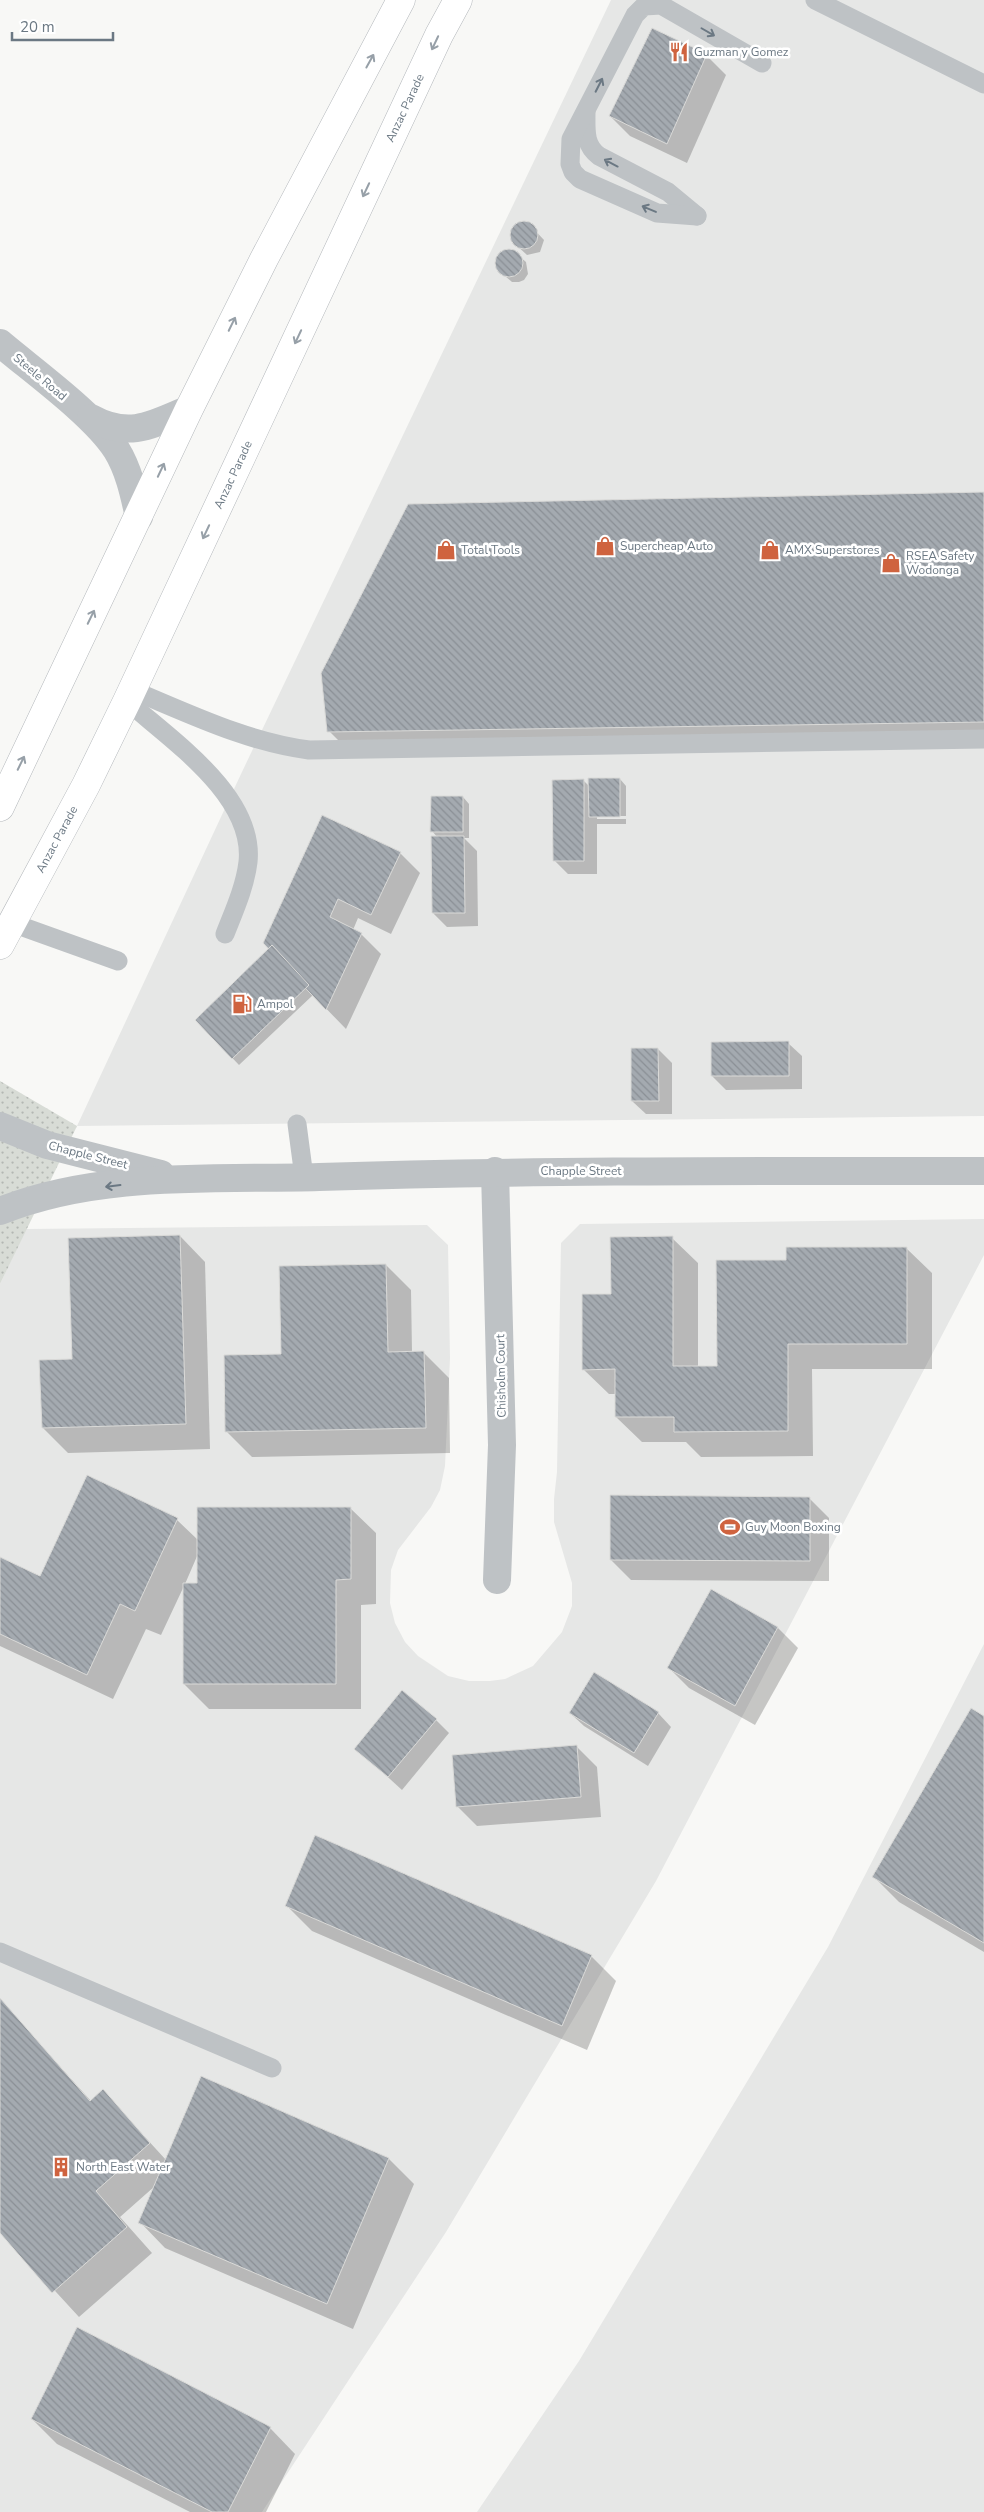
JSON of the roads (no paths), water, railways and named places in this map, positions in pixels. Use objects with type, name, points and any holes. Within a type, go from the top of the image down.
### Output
[{"type":"main road","points":[[0,807],[189,410],[264,259],[402,0]]},
{"type":"main road","name":"Anzac Parade","points":[[6,934],[86,786],[439,35],[458,0]]},
{"type":"street","name":"Steele Road","points":[[0,343],[79,410],[105,435],[116,450],[130,478],[139,518]]},
{"type":"street","name":"Steele Road","points":[[79,410],[99,423],[124,430],[146,426],[189,410]]},
{"type":"street","name":"Chapple Street","points":[[0,1126],[56,1148],[179,1178]]},
{"type":"street","name":"Chapple Street","points":[[0,1211],[58,1192],[179,1178],[304,1177],[496,1171],[984,1171]]},
{"type":"street","name":"Chisholm Court","points":[[496,1171],[502,1445],[497,1580]]},
{"type":"lane","points":[[815,0],[984,84]]},
{"type":"lane","points":[[586,111],[586,133],[590,149],[599,156],[668,192],[696,216],[657,213],[589,184],[573,172],[569,155],[570,139],[635,15],[644,6],[651,4],[661,5],[762,63]]},
{"type":"lane","points":[[129,696],[277,746],[309,750],[984,739]]},
{"type":"lane","points":[[129,696],[212,777],[228,795],[243,823],[248,846],[246,876],[225,934]]},
{"type":"lane","points":[[6,934],[118,961]]},
{"type":"lane","points":[[297,1124],[304,1177]]},
{"type":"lane","points":[[0,1952],[272,2068]]},
{"type":"place","name":"Guzman y Gomez","points":[[679,52]]},
{"type":"place","name":"Supercheap Auto","points":[[605,546]]},
{"type":"place","name":"Total Tools","points":[[446,550]]},
{"type":"place","name":"AMX Superstores","points":[[770,550]]},
{"type":"place","name":"RSEA Safety Wodonga","points":[[891,563]]},
{"type":"place","name":"Ampol","points":[[242,1004]]},
{"type":"place","name":"Guy Moon Boxing","points":[[730,1527]]},
{"type":"place","name":"North East Water","points":[[61,2167]]}]
